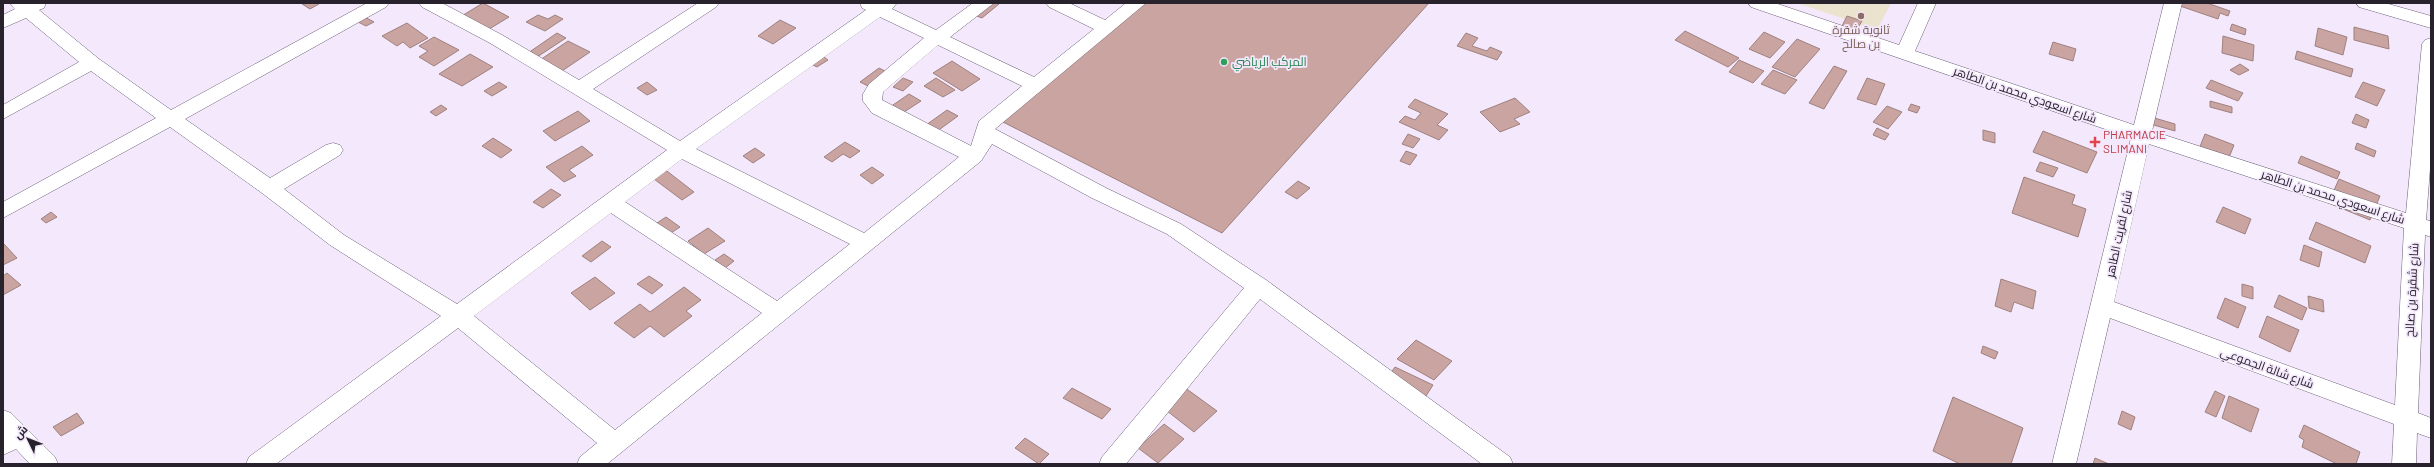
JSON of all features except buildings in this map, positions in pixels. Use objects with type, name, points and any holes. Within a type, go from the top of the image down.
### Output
[{"type":"street","points":[[3,211],[380,3]]},
{"type":"street","points":[[428,3],[496,39],[578,90],[681,150],[866,243]]},
{"type":"street","points":[[578,90],[710,3]]},
{"type":"street","points":[[974,156],[872,104],[872,93],[936,38],[985,3]]},
{"type":"street","points":[[1054,3],[1107,28]]},
{"type":"street","points":[[590,464],[614,443],[974,156],[982,145],[984,130],[992,120],[1037,86],[1137,3]]},
{"type":"street","name":"شارع اسعودي محمد بن الطاهر","points":[[1757,3],[2140,134],[2423,227]]},
{"type":"street","points":[[1904,54],[1927,3]]},
{"type":"street","name":"شارع لقريت الطاهر","points":[[2064,464],[2103,307],[2140,134],[2173,3]]},
{"type":"street","points":[[2365,3],[2431,22]]},
{"type":"street","points":[[3,22],[29,5],[92,63],[269,188],[337,240],[459,316],[614,443]]},
{"type":"street","points":[[258,464],[878,5],[936,38],[1037,86]]},
{"type":"street","name":"شارع شقرة بن صالح","points":[[2404,464],[2405,418],[2423,227],[2431,44]]},
{"type":"street","points":[[3,113],[92,63]]},
{"type":"street","points":[[984,130],[1099,193],[1174,229],[1258,286],[1501,464]]},
{"type":"street","points":[[269,188],[333,150]]},
{"type":"street","points":[[611,203],[778,313]]},
{"type":"street","points":[[1111,464],[1258,286]]},
{"type":"street","name":"شارع شالة الجموعي","points":[[2103,307],[2431,428]]},
{"type":"street","points":[[8,433],[46,464]]},
{"type":"shaded area","name":"ثانوية شقرة بن صالح","points":[[1797,3],[1891,3],[1877,30]]},
{"type":"place","name":"ثانوية شقرة بن صالح","points":[[1861,16]]},
{"type":"place","name":"المركب الرياضي","points":[[1224,62]]},
{"type":"place","name":"PHARMACIE SLIMANI","points":[[2095,142]]}]
